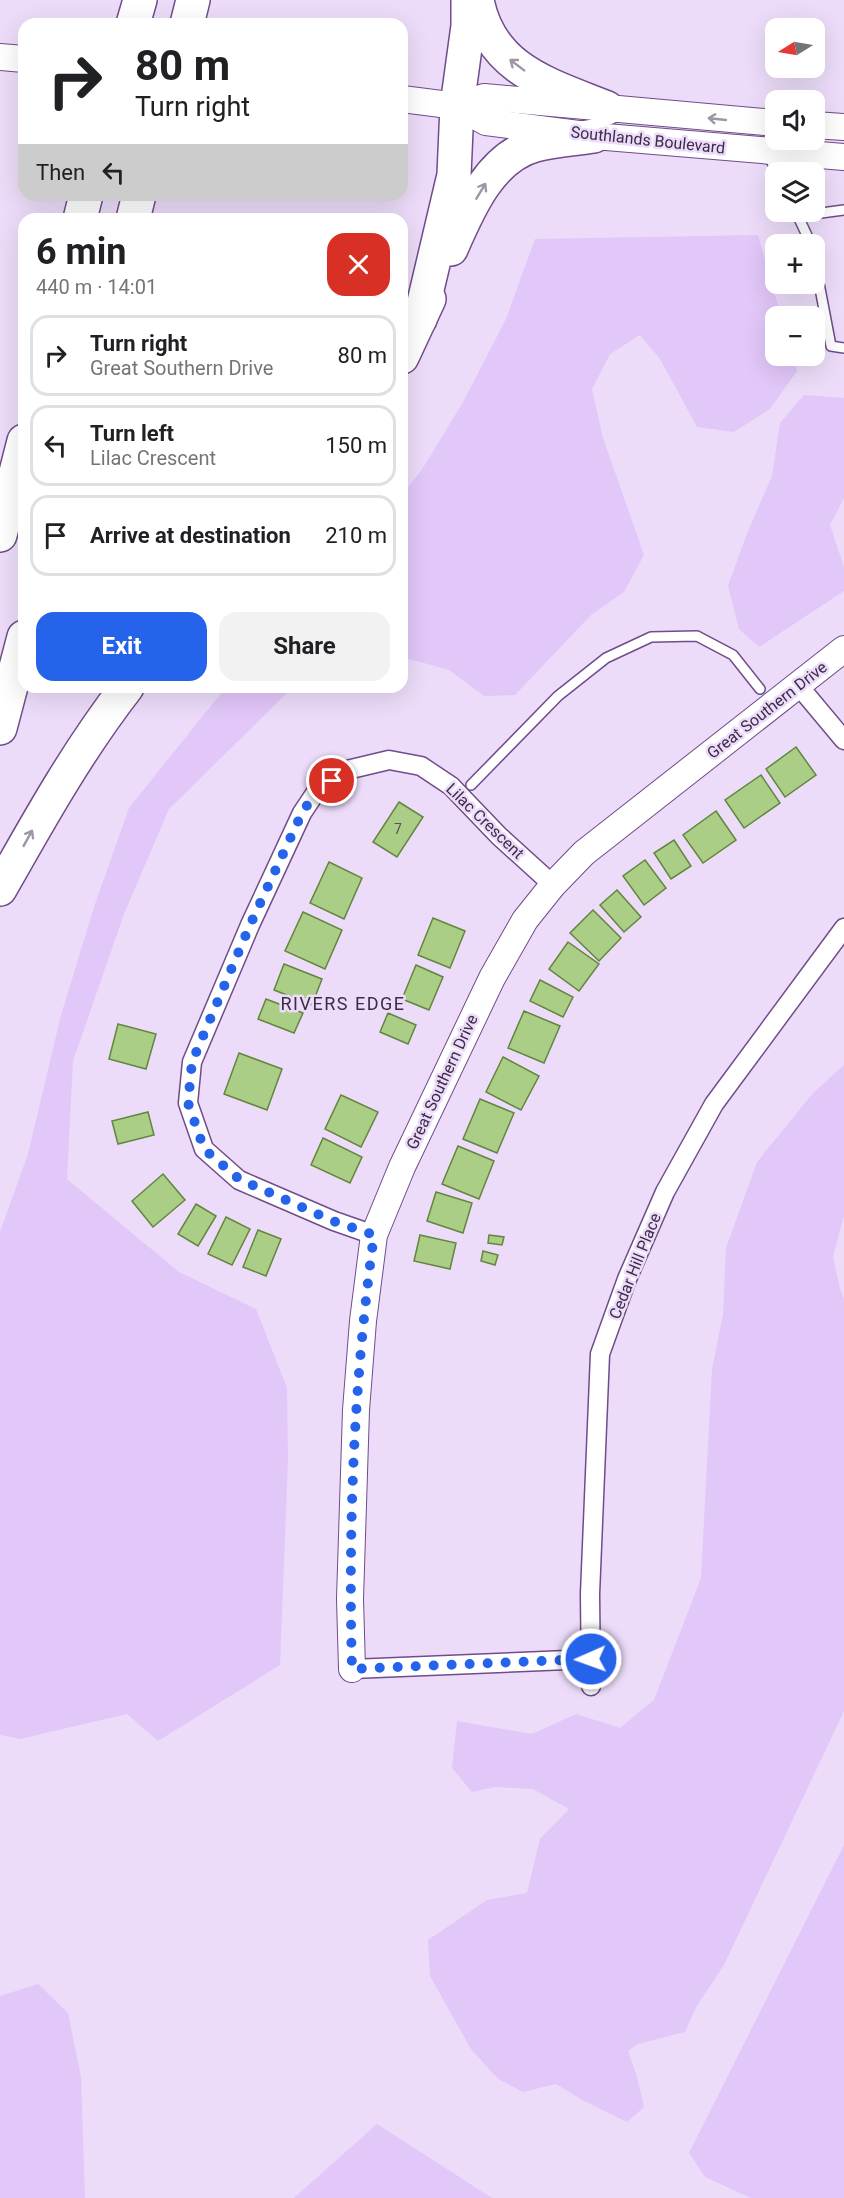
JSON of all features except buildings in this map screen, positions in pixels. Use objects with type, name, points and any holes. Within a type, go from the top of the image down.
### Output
[{"type":"highway","points":[[135,18],[140,0]]},
{"type":"highway","points":[[188,18],[193,0]]},
{"type":"highway","points":[[420,319],[454,175],[457,106],[468,26],[468,0]]},
{"type":"highway","points":[[477,0],[485,26],[499,51],[520,69],[548,84],[601,122]]},
{"type":"highway","points":[[408,344],[463,222],[497,169],[508,159],[534,145],[601,122]]},
{"type":"highway","points":[[0,535],[18,464]]},
{"type":"highway","points":[[0,728],[18,660]]},
{"type":"highway","points":[[0,890],[80,753],[123,693]]},
{"type":"street","points":[[0,57],[18,58]]},
{"type":"street","name":"Southlands Boulevard","points":[[408,100],[457,106],[484,98],[601,122],[771,162],[844,157]]},
{"type":"street","name":"Southlands Boulevard","points":[[601,122],[765,123]]},
{"type":"street","points":[[825,126],[844,127]]},
{"type":"street","name":"Great Southern Drive","points":[[352,1669],[350,1599],[356,1410],[363,1321],[374,1235],[402,1167],[492,978],[525,920],[553,885],[584,854],[844,649]]},
{"type":"street","points":[[798,685],[844,740]]},
{"type":"street","name":"Lilac Crescent","points":[[374,1235],[333,1221],[239,1179],[204,1149],[188,1103],[192,1062],[250,925],[302,813],[316,792],[347,770],[390,760],[421,766],[451,786],[499,836],[553,885]]},
{"type":"street","name":"Cedar Hill Place","points":[[591,1686],[590,1594],[600,1354],[627,1279],[665,1192],[714,1104],[844,928]]},
{"type":"street","points":[[352,1669],[591,1659]]},
{"type":"lane","points":[[825,212],[844,210]]},
{"type":"lane","points":[[821,294],[831,346],[844,348]]},
{"type":"lane","points":[[471,785],[558,696],[606,658],[651,637],[697,636],[733,655],[760,689]]},
{"type":"shaded area","points":[[758,235],[765,260],[765,294],[775,294],[778,306],[765,306],[765,366],[796,366],[797,371],[770,409],[734,432],[697,427],[660,359],[640,335],[610,354],[592,389],[603,438],[644,555],[624,592],[591,615],[515,695],[484,696],[449,670],[408,659],[408,487],[421,471],[462,404],[506,319],[535,239]]},
{"type":"shaded area","points":[[804,395],[844,398],[844,498],[830,525],[844,567],[844,591],[759,647],[739,629],[728,586],[746,536],[772,476],[780,423]]},
{"type":"shaded area","points":[[221,693],[287,693],[169,809],[124,914],[73,1061],[67,1179],[179,1272],[256,1309],[287,1388],[288,1460],[280,1665],[158,1741],[127,1714],[20,1739],[0,1735],[0,1232],[28,1154],[61,1015],[95,904],[129,808]]},
{"type":"shaded area","points":[[844,1065],[844,1215],[833,1257],[844,1299],[844,1711],[724,1965],[696,2007],[685,2032],[638,2044],[628,2051],[644,2107],[627,2122],[556,2084],[523,2092],[498,2079],[471,2049],[430,1976],[428,1940],[487,1900],[527,1893],[540,1839],[569,1809],[533,1789],[495,1787],[472,1792],[452,1768],[457,1721],[532,1734],[576,1714],[620,1728],[654,1700],[701,1578],[712,1369],[723,1315],[726,1248],[757,1162],[813,1093]]},
{"type":"shaded area","points":[[844,1845],[844,2198],[751,2198],[705,2177],[689,2153]]},
{"type":"shaded area","points":[[38,1984],[68,2013],[81,2077],[85,2198],[0,2198],[0,1996]]},
{"type":"shaded area","points":[[377,2124],[492,2198],[294,2198]]},
{"type":"district","name":"RIVERS EDGE","points":[[343,1003]]},
{"type":"route","points":[[332,781],[316,792],[302,813],[250,925],[192,1062],[188,1103],[204,1149],[239,1179],[333,1221],[374,1235],[363,1321],[356,1410],[350,1599],[352,1669],[591,1659]]}]
